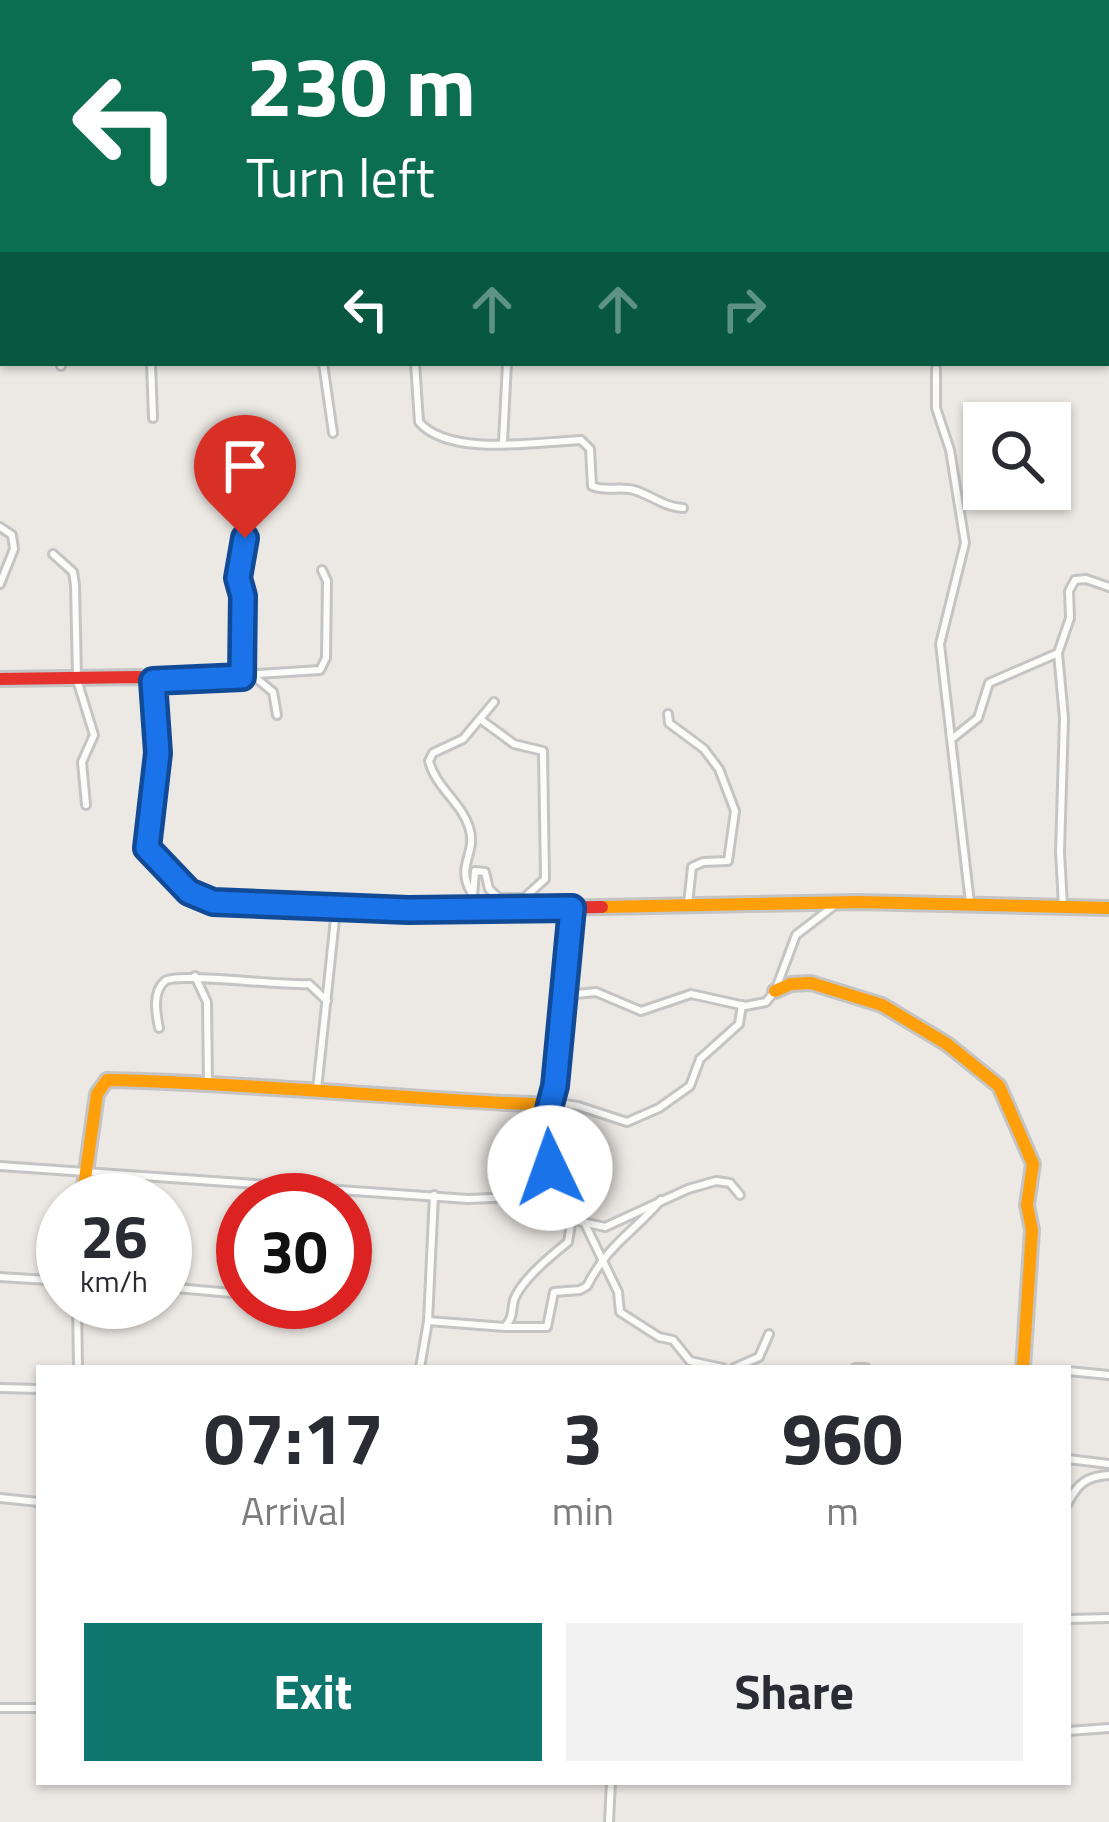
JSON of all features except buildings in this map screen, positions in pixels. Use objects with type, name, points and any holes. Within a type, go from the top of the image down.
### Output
[{"type":"street","points":[[151,366],[153,418]]},
{"type":"street","points":[[322,366],[333,433]]},
{"type":"street","points":[[415,366],[416,410],[422,428],[458,444],[581,440],[590,449],[592,485],[600,490],[638,491],[683,508]]},
{"type":"street","points":[[503,442],[507,366]]},
{"type":"street","points":[[936,369],[936,408],[950,451],[965,543],[940,644],[970,903]]},
{"type":"street","points":[[0,527],[12,535],[14,545],[0,584]]},
{"type":"street","points":[[242,677],[243,596],[238,578],[245,538]]},
{"type":"street","points":[[52,554],[73,572],[76,585],[76,677],[94,735],[82,762],[86,805]]},
{"type":"street","points":[[0,680],[153,681],[320,670],[326,658],[327,581],[322,570]]},
{"type":"street","points":[[1064,910],[1060,852],[1064,718],[1058,652],[1075,580],[1109,587]]},
{"type":"street","points":[[953,738],[978,718],[989,683],[1058,652]]},
{"type":"street","points":[[253,676],[273,692],[277,715]]},
{"type":"street","points":[[153,681],[158,753],[146,840],[152,855],[189,892],[213,902],[248,906],[472,902],[572,908],[838,902],[1109,908]]},
{"type":"street","points":[[472,902],[462,872],[471,834],[467,820],[441,789],[429,761],[434,753],[463,739],[494,702]]},
{"type":"street","points":[[668,714],[669,722],[692,738],[719,770],[736,811],[728,861],[692,867],[688,904]]},
{"type":"street","points":[[472,902],[476,871],[485,872],[489,889],[499,898],[524,898],[545,879],[543,751],[514,744],[480,719]]},
{"type":"street","points":[[565,995],[596,992],[641,1011],[691,994],[742,1005],[766,1002],[775,991],[796,935],[838,902]]},
{"type":"street","points":[[317,1090],[336,905]]},
{"type":"street","points":[[572,908],[547,1124],[553,1152],[538,1196],[545,1209],[566,1219],[614,1225],[662,1200],[716,1181],[730,1184],[740,1196]]},
{"type":"street","points":[[158,1028],[155,1005],[166,979],[195,976],[236,984],[309,984],[327,1000]]},
{"type":"street","points":[[195,976],[207,1002],[208,1082]]},
{"type":"street","points":[[775,991],[811,983],[889,1008],[946,1044],[999,1086],[1033,1164],[1027,1204],[1032,1230],[1023,1365]]},
{"type":"street","points":[[85,1173],[97,1094],[107,1080],[550,1103],[578,1106],[627,1123],[690,1086],[700,1059],[739,1024],[742,1005]]},
{"type":"street","points":[[0,1166],[74,1173]]},
{"type":"street","points":[[192,1180],[468,1199],[538,1196]]},
{"type":"street","points":[[421,1365],[428,1321],[434,1195]]},
{"type":"street","points":[[428,1321],[547,1327],[554,1292],[580,1291],[614,1243],[643,1222],[662,1200]]},
{"type":"street","points":[[506,1327],[516,1295],[549,1255],[568,1242],[571,1224],[566,1219]]},
{"type":"street","points":[[584,1222],[618,1292],[620,1312],[659,1337],[673,1340],[690,1361],[708,1365]]},
{"type":"street","points":[[0,1277],[36,1279]]},
{"type":"street","points":[[77,1329],[78,1365]]},
{"type":"street","points":[[741,1365],[759,1357],[769,1334]]},
{"type":"street","points":[[1071,1371],[1109,1375]]},
{"type":"street","points":[[0,1388],[36,1389]]},
{"type":"street","points":[[1071,1459],[1109,1464]]},
{"type":"street","points":[[1071,1497],[1086,1479],[1109,1475]]},
{"type":"street","points":[[0,1498],[36,1502]]},
{"type":"street","points":[[1071,1619],[1109,1618]]},
{"type":"street","points":[[0,1708],[36,1708]]},
{"type":"street","points":[[1071,1731],[1109,1728]]},
{"type":"street","points":[[609,1822],[611,1785]]},
{"type":"traffic: slow","points":[[602,907],[858,902],[1109,908]]},
{"type":"traffic: slow","points":[[86,1173],[97,1094],[107,1080],[548,1105],[555,1086],[572,908]]},
{"type":"traffic: slow","points":[[775,991],[811,983],[882,1005],[947,1044],[999,1086],[1033,1164],[1027,1205],[1032,1230],[1023,1365]]},
{"type":"traffic: jam","points":[[0,679],[139,677],[153,681],[158,753],[147,848],[189,892],[213,902],[408,910],[602,907]]},
{"type":"route","points":[[245,538],[238,578],[243,596],[242,677],[153,681],[158,753],[147,848],[189,892],[213,902],[408,910],[572,908],[554,1099],[546,1120],[553,1143],[550,1168]]}]
